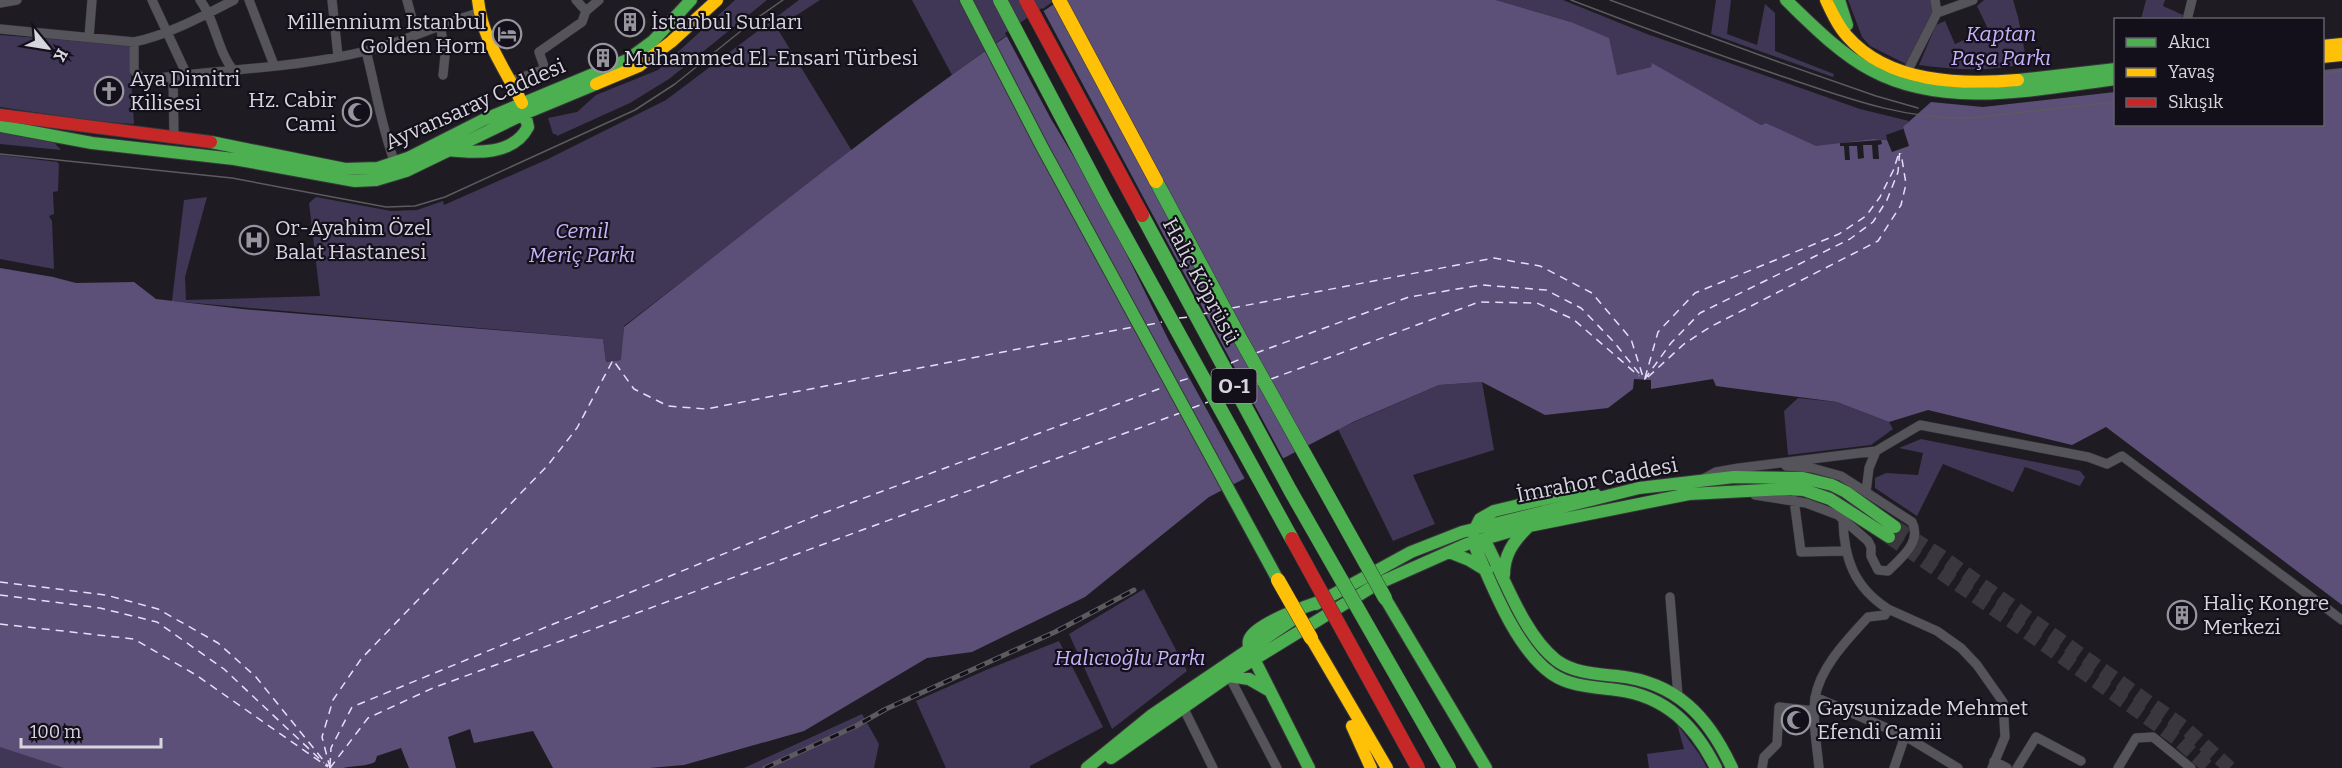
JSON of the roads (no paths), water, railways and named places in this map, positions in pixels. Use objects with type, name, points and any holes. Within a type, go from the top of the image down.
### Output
[{"type":"main road","name":"Ayvansaray Caddesi","points":[[0,115],[174,137],[240,147],[345,169],[369,170],[395,164],[524,108],[635,56],[654,41],[691,0]]},
{"type":"main road","points":[[698,16],[708,0]]},
{"type":"main road","points":[[698,16],[717,0]]},
{"type":"main road","points":[[966,0],[1041,145],[1311,638],[1387,768]]},
{"type":"main road","name":"O-1","points":[[1000,0],[1104,198],[1418,768]]},
{"type":"main road","name":"Haliç Köprüsü","points":[[1026,0],[1290,490],[1449,768]]},
{"type":"main road","points":[[1059,0],[1135,145],[1355,548],[1413,648],[1488,768]]},
{"type":"main road","points":[[1786,0],[1833,42],[1871,70],[1898,82],[1952,92],[1981,93],[2114,80]]},
{"type":"main road","points":[[1826,0],[1844,31],[1860,48],[1886,65],[1907,72],[1938,79],[1978,83],[2114,69]]},
{"type":"main road","points":[[1839,0],[1845,20],[1860,48]]},
{"type":"main road","points":[[447,150],[491,151],[514,142],[526,133],[528,127],[524,108],[512,81],[486,38],[478,7]]},
{"type":"main road","name":"Ayvansaray Caddesi","points":[[0,126],[87,142],[234,159],[355,182],[376,180],[398,174],[524,108],[639,66],[671,42],[698,16]]},
{"type":"main road","points":[[2324,46],[2342,44]]},
{"type":"main road","points":[[2324,57],[2342,55]]},
{"type":"main road","points":[[87,142],[94,135],[110,129]]},
{"type":"main road","name":"İmrahor Caddesi","points":[[1734,477],[1803,478],[1832,485],[1846,492],[1892,532],[1839,503],[1816,494],[1786,489],[1689,494],[1477,536],[1482,515],[1494,511],[1574,492],[1603,496],[1639,488],[1699,481],[1734,477]]},
{"type":"main road","points":[[1503,575],[1508,550],[1529,526]]},
{"type":"main road","points":[[1087,768],[1152,715],[1377,584],[1449,552],[1477,536]]},
{"type":"main road","points":[[1477,536],[1487,571],[1524,645],[1540,665],[1563,680],[1592,687],[1632,692],[1670,708],[1702,739],[1716,768]]},
{"type":"main road","points":[[1477,536],[1503,575],[1536,639],[1556,660],[1565,666],[1586,672],[1644,680],[1678,696],[1710,725],[1732,768]]},
{"type":"main road","points":[[1309,768],[1272,694],[1249,639],[1287,614],[1319,602],[1411,552],[1477,536]]},
{"type":"main road","points":[[1449,552],[1487,571]]},
{"type":"main road","points":[[1311,638],[1371,768]]},
{"type":"main road","points":[[1097,768],[1255,655]]},
{"type":"main road","points":[[1255,655],[1316,768]]},
{"type":"main road","points":[[1228,676],[1249,679],[1267,688],[1272,694]]},
{"type":"street","points":[[0,3],[17,0]]},
{"type":"street","points":[[89,37],[92,0]]},
{"type":"street","points":[[152,0],[186,73]]},
{"type":"street","points":[[201,0],[209,12],[228,64],[234,71]]},
{"type":"street","points":[[0,29],[134,42],[147,40],[234,0]]},
{"type":"street","points":[[249,0],[274,65]]},
{"type":"street","points":[[332,0],[338,56]]},
{"type":"street","points":[[407,0],[416,34]]},
{"type":"street","points":[[576,0],[586,11]]},
{"type":"street","points":[[512,81],[544,69],[539,52],[582,22],[586,11],[599,0]]},
{"type":"street","points":[[1907,72],[1937,13],[1935,0]]},
{"type":"street","points":[[1937,13],[1972,0]]},
{"type":"street","points":[[2188,18],[2192,0]]},
{"type":"street","points":[[134,42],[135,71],[144,80],[186,73],[234,71],[366,51],[441,26],[478,7]]},
{"type":"street","points":[[441,26],[446,46],[443,75]]},
{"type":"street","points":[[366,51],[379,100],[385,136],[395,164]]},
{"type":"street","points":[[173,75],[174,137]]},
{"type":"street","points":[[1699,481],[1716,472],[1876,451],[1920,425],[2088,457],[2107,465],[2122,456],[2342,620]]},
{"type":"street","points":[[1866,492],[1869,468],[1876,451]]},
{"type":"street","points":[[1723,491],[1794,500],[1838,515],[1868,541],[1871,556],[1878,570],[1888,571],[1913,544],[1916,534],[1912,522],[1841,476],[1812,468],[1771,465]]},
{"type":"street","points":[[1794,500],[1802,552],[1845,551]]},
{"type":"street","points":[[1843,520],[1845,551],[1860,582],[1872,599],[1888,609],[1937,631],[1961,648],[1977,665],[2003,702],[2005,736],[1993,764],[2007,768]]},
{"type":"street","points":[[1670,597],[1678,696]]},
{"type":"street","points":[[1819,768],[1815,697],[1822,678],[1842,646],[1868,617],[1885,615],[1888,609]]},
{"type":"street","points":[[1228,676],[1277,768]]},
{"type":"street","points":[[1815,697],[1905,736],[1958,768]]},
{"type":"street","points":[[1183,707],[1213,768]]},
{"type":"street","points":[[1762,768],[1764,757],[1777,744],[1779,707],[1815,711]]},
{"type":"street","points":[[1894,768],[1905,736]]},
{"type":"street","points":[[2118,768],[2136,738],[2153,736],[2191,768]]},
{"type":"street","points":[[2017,768],[2036,737],[2081,761]]},
{"type":"tunnel","points":[[1895,527],[1941,556],[2184,727],[2230,768]]},
{"type":"tunnel","points":[[1889,537],[2177,739],[2209,768]]},
{"type":"tram line","points":[[0,154],[232,178],[386,207],[415,206],[445,197],[635,110],[675,84],[783,0]]},
{"type":"tram line","points":[[1571,0],[1781,76],[1874,106],[1898,111],[1946,118],[1971,118],[2114,102]]},
{"type":"tram line","points":[[1610,0],[1776,61],[1876,96],[1918,108]]},
{"type":"tram line","points":[[2324,73],[2342,71]]},
{"type":"railway","points":[[765,768],[856,726],[886,709],[1055,632],[1134,590]]},
{"type":"place","name":"İstanbul Surları","points":[[630,22]]},
{"type":"place","name":"Millennium Istanbul Golden Horn","points":[[507,34]]},
{"type":"place","name":"Muhammed El-Ensari Türbesi","points":[[603,58]]},
{"type":"place","name":"Aya Dimitri Kilisesi","points":[[109,91]]},
{"type":"place","name":"Hz. Cabir Cami","points":[[357,112]]},
{"type":"place","name":"Or-Ayahim Özel Balat Hastanesi","points":[[254,240]]},
{"type":"place","name":"Haliç Kongre Merkezi","points":[[2182,615]]},
{"type":"place","name":"Gaysunizade Mehmet Efendi Camii","points":[[1796,720]]},
{"type":"park label","name":"Kaptan Paşa Parkı","points":[[2001,46]]},
{"type":"park label","name":"Cemil Meriç Parkı","points":[[582,243]]},
{"type":"park label","name":"Halıcıoğlu Parkı","points":[[1130,658]]}]
